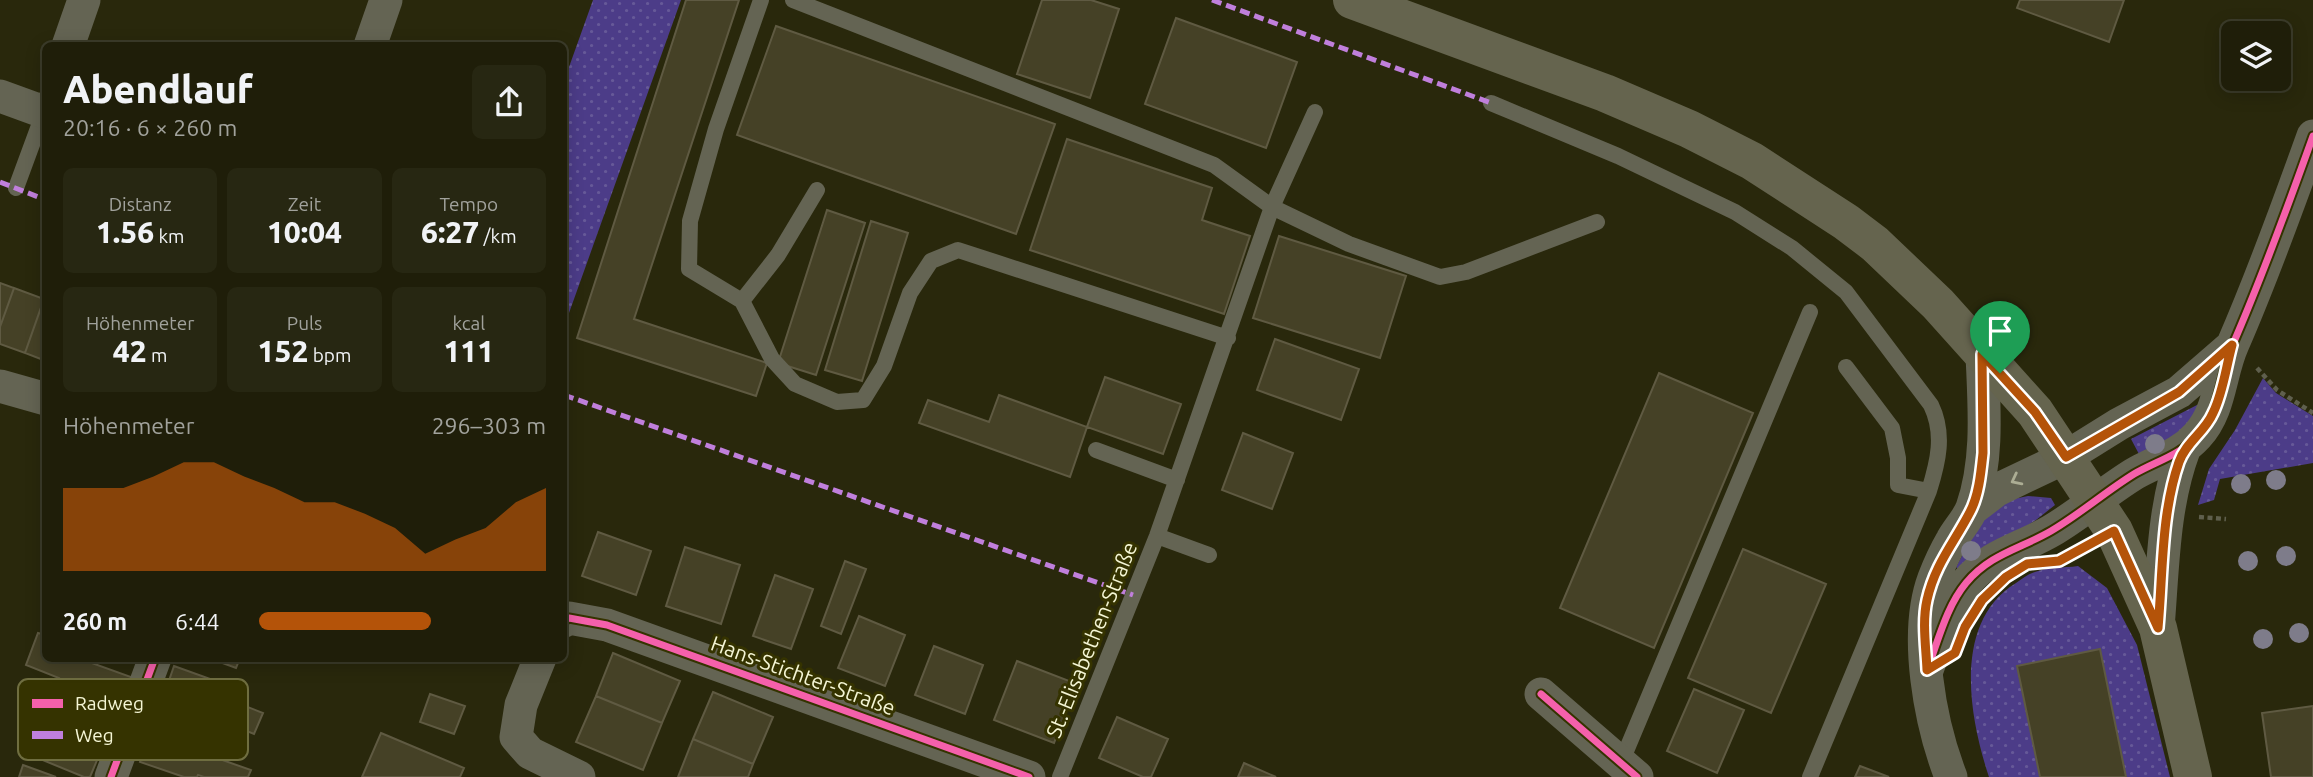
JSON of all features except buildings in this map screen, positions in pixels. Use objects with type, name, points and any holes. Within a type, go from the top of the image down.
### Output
[{"type":"main road","points":[[1352,0],[1605,93],[1689,129],[1752,161],[1875,244],[1938,304],[2035,412],[2096,501],[2120,542],[2158,628],[2193,777]]},
{"type":"street","points":[[69,42],[84,0]]},
{"type":"street","points":[[371,42],[386,0]]},
{"type":"street","points":[[0,96],[42,109]]},
{"type":"street","points":[[1927,670],[1952,606],[1966,583],[1990,561],[2049,532],[2135,473],[2184,450],[2198,435],[2214,412],[2232,345],[2259,285],[2313,136]]},
{"type":"street","points":[[1971,510],[1997,490],[2066,457],[2179,392],[2232,345]]},
{"type":"street","points":[[1951,777],[1939,747],[1934,722],[1927,670],[1924,613],[1946,551],[1971,510],[1983,453],[1982,354]]},
{"type":"street","points":[[0,386],[42,398]]},
{"type":"street","points":[[2158,628],[2168,515],[2172,489],[2184,450]]},
{"type":"street","name":"Hans-Stichter-Straße","points":[[567,619],[607,625],[1029,777]]},
{"type":"street","points":[[147,679],[154,662]]},
{"type":"street","points":[[538,662],[521,705],[516,737],[530,753],[579,777]]},
{"type":"street","points":[[1541,694],[1629,770]]},
{"type":"street","points":[[111,777],[117,760]]},
{"type":"lane","points":[[761,0],[716,129],[690,221],[689,269],[742,302],[772,359],[794,383],[837,402],[863,400],[884,366],[910,293],[931,261],[958,250],[1228,338]]},
{"type":"lane","points":[[793,0],[1214,165],[1272,208],[1349,244],[1440,277],[1466,272],[1597,222]]},
{"type":"lane","points":[[1491,103],[1618,156],[1735,212],[1792,248],[1846,292],[1931,405],[1938,420],[1940,434],[1937,466],[1929,491],[1810,777]]},
{"type":"lane","name":"St.-Elisabethen-Straße","points":[[1060,777],[1157,536],[1272,208],[1315,113]]},
{"type":"lane","points":[[16,188],[42,118]]},
{"type":"lane","points":[[742,302],[779,255],[817,190]]},
{"type":"lane","points":[[1629,770],[1810,312]]},
{"type":"lane","points":[[1846,367],[1892,428],[1898,458],[1898,485],[1929,491]]},
{"type":"lane","points":[[1096,450],[1177,480]]},
{"type":"lane","points":[[1157,536],[1209,555]]},
{"type":"path","points":[[2232,345],[2266,374],[2277,390],[2313,412]]},
{"type":"path","points":[[2168,515],[2226,519]]},
{"type":"shaded area","points":[[593,0],[681,0],[567,319],[567,73]]},
{"type":"shaded area","points":[[2263,378],[2276,393],[2313,416],[2313,463],[2220,479],[2214,500],[2198,505],[2209,469],[2235,430]]},
{"type":"shaded area","points":[[2197,405],[2199,407],[2180,435],[2140,456],[2131,439]]},
{"type":"shaded area","points":[[2028,496],[2051,498],[2055,505],[1959,570],[1956,567],[1982,519],[2004,501]]},
{"type":"shaded area","points":[[2078,566],[2107,588],[2137,645],[2170,777],[2126,777],[2100,649],[2018,666],[2040,777],[1989,777],[1972,700],[1974,646],[1982,621],[1996,600],[2027,575],[2045,569]]},
{"type":"marked path","points":[[1212,0],[1491,103]]},
{"type":"marked path","points":[[0,182],[42,198]]},
{"type":"marked path","points":[[567,396],[1133,595]]},
{"type":"cycle path","points":[[1927,670],[1953,603],[1975,573],[1995,559],[2062,524],[2134,474],[2183,449],[2205,426],[2215,404],[2228,356],[2313,136]]},
{"type":"cycle path","points":[[567,619],[607,625],[1029,777]]},
{"type":"cycle path","points":[[147,679],[154,662]]},
{"type":"cycle path","points":[[1541,694],[1637,777]]},
{"type":"cycle path","points":[[111,777],[117,760]]},
{"type":"route","points":[[2232,345],[2214,412],[2184,450],[2172,489],[2158,628],[2114,531],[2059,561],[2027,564],[2006,577],[1982,600],[1965,627],[1955,653],[1927,670],[1924,613],[1928,597],[1946,551],[1971,510],[1981,469],[1984,402],[1982,354],[2000,373],[2035,412],[2066,457],[2119,424],[2179,392],[2232,345]]}]
